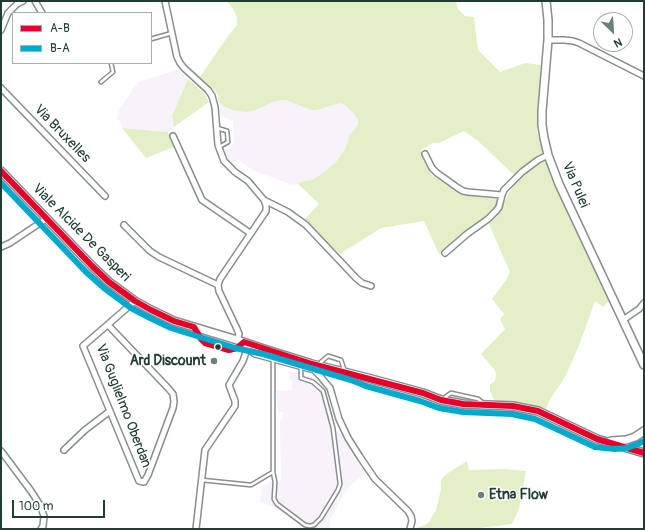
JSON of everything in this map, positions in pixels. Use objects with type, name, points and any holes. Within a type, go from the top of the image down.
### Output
[{"type":"main road","name":"Via Pulei","points":[[546,1],[548,40],[542,125],[548,155],[559,184],[644,365]]},
{"type":"main road","name":"Viale Alcide De Gasperi","points":[[1,171],[104,277],[134,301],[174,321],[244,343]]},
{"type":"main road","points":[[244,343],[265,346],[354,372],[368,378]]},
{"type":"main road","points":[[244,343],[313,367],[368,378],[423,393],[441,400],[463,404],[513,406],[538,411],[598,439],[644,453]]},
{"type":"main road","points":[[598,439],[615,441],[626,440],[635,437],[644,431]]},
{"type":"street","points":[[1,30],[8,13],[17,4],[23,1]]},
{"type":"street","points":[[35,1],[41,12]]},
{"type":"street","points":[[165,1],[177,57],[184,68],[208,90],[212,96],[215,107],[219,148],[224,161],[229,167],[248,181],[264,200],[266,205],[266,211],[220,279],[218,285],[219,291],[237,329],[244,339],[246,352],[229,385],[235,401],[235,406],[205,450],[196,529]]},
{"type":"street","points":[[548,40],[564,40],[579,43],[643,73]]},
{"type":"street","name":"Via Bruxelles","points":[[1,88],[105,196]]},
{"type":"street","points":[[173,136],[202,200],[250,233]]},
{"type":"street","points":[[425,154],[432,168],[437,173],[463,191],[502,195]]},
{"type":"street","points":[[445,253],[496,211],[499,207],[504,190],[522,172],[535,162],[548,155]]},
{"type":"street","points":[[264,200],[288,212],[306,225],[356,278],[362,283],[371,286]]},
{"type":"street","points":[[1,247],[46,218]]},
{"type":"street","points":[[124,225],[150,251],[159,257],[218,285]]},
{"type":"street","name":"Via Guglielmo Oberdan","points":[[108,325],[173,394],[173,408],[144,482],[139,481],[83,346],[134,301]]},
{"type":"street","points":[[623,320],[639,309],[644,303]]},
{"type":"street","points":[[237,329],[238,334],[244,343],[255,354],[301,367],[313,367],[330,388],[339,419],[348,438],[360,457],[375,479],[408,511],[411,516],[412,521],[410,529]]},
{"type":"street","points":[[243,360],[255,354]]},
{"type":"street","points":[[64,450],[85,430],[110,411]]},
{"type":"street","points":[[1,451],[32,491],[40,505],[44,516],[43,526],[41,529]]},
{"type":"lane","points":[[152,39],[172,33]]},
{"type":"lane","points":[[101,82],[113,72],[111,64]]},
{"type":"lane","points":[[217,128],[227,131],[228,142],[219,148]]},
{"type":"lane","points":[[194,327],[205,343],[229,350],[237,348],[244,343]]},
{"type":"lane","points":[[273,359],[272,472],[275,482],[274,499],[277,504],[305,525],[310,526],[314,525],[321,518],[340,484],[333,428],[323,390],[313,382],[301,378],[301,367]]},
{"type":"lane","points":[[202,480],[251,485],[272,472]]},
{"type":"shaded area","points":[[178,70],[188,79],[172,116],[174,127],[168,132],[122,128],[121,122],[117,119],[119,110],[138,82]]},
{"type":"shaded area","points":[[287,100],[311,110],[317,110],[340,103],[345,105],[358,120],[358,125],[349,136],[344,151],[336,162],[314,179],[293,185],[252,170],[239,160],[233,165],[230,162],[224,151],[234,144],[233,121],[221,116],[219,102],[225,107],[256,110],[277,101]]},
{"type":"shaded area","points":[[291,371],[318,379],[326,388],[336,429],[343,435],[356,460],[362,468],[367,471],[351,485],[344,494],[330,520],[329,529],[304,529],[274,507],[260,502],[262,488],[270,482],[281,481],[280,420],[283,419],[283,412],[278,412],[277,391],[292,390],[292,380],[289,378]]},
{"type":"green space","points":[[227,1],[456,1],[458,9],[465,16],[474,17],[478,50],[500,72],[525,63],[541,65],[537,131],[543,154],[528,163],[514,175],[478,141],[464,131],[439,143],[433,143],[421,150],[423,160],[432,175],[462,195],[496,199],[498,203],[495,209],[439,254],[424,221],[381,228],[340,254],[303,221],[319,204],[297,183],[314,179],[336,162],[344,151],[349,136],[358,125],[358,120],[345,105],[340,103],[317,110],[311,110],[286,100],[276,101],[256,110],[246,112],[232,110],[219,102],[217,93],[200,77],[237,25],[237,18]]},
{"type":"green space","points":[[188,79],[204,93],[209,102],[174,127],[172,116]]},
{"type":"green space","points":[[122,128],[168,132],[174,147],[146,158]]},
{"type":"green space","points":[[540,161],[545,161],[610,300],[603,307],[595,301],[580,343],[565,377],[549,401],[546,409],[521,402],[497,402],[493,398],[490,391],[490,385],[495,381],[495,370],[481,354],[505,329],[500,319],[504,314],[492,299],[510,272],[488,222],[499,211],[515,183]]},
{"type":"green space","name":"Etna Flow","points":[[467,461],[469,470],[505,469],[526,471],[519,509],[512,524],[480,529],[413,529],[429,522],[436,510],[441,489],[441,480],[445,475]]},
{"type":"transit line","name":"A-B","points":[[1,171],[109,282],[135,301],[151,310],[174,321],[194,327],[205,343],[229,350],[237,348],[244,342],[312,364],[423,393],[441,400],[463,404],[513,406],[538,411],[597,439],[644,453]]},
{"type":"transit line","name":"B-A","points":[[1,183],[86,272],[104,288],[131,308],[171,328],[235,348],[263,354],[351,380],[439,408],[463,412],[512,414],[535,419],[595,447],[615,449],[627,448],[644,441]]},
{"type":"place","name":"Ard Discount","points":[[214,361]]},
{"type":"place","name":"Etna Flow","points":[[481,495]]}]
